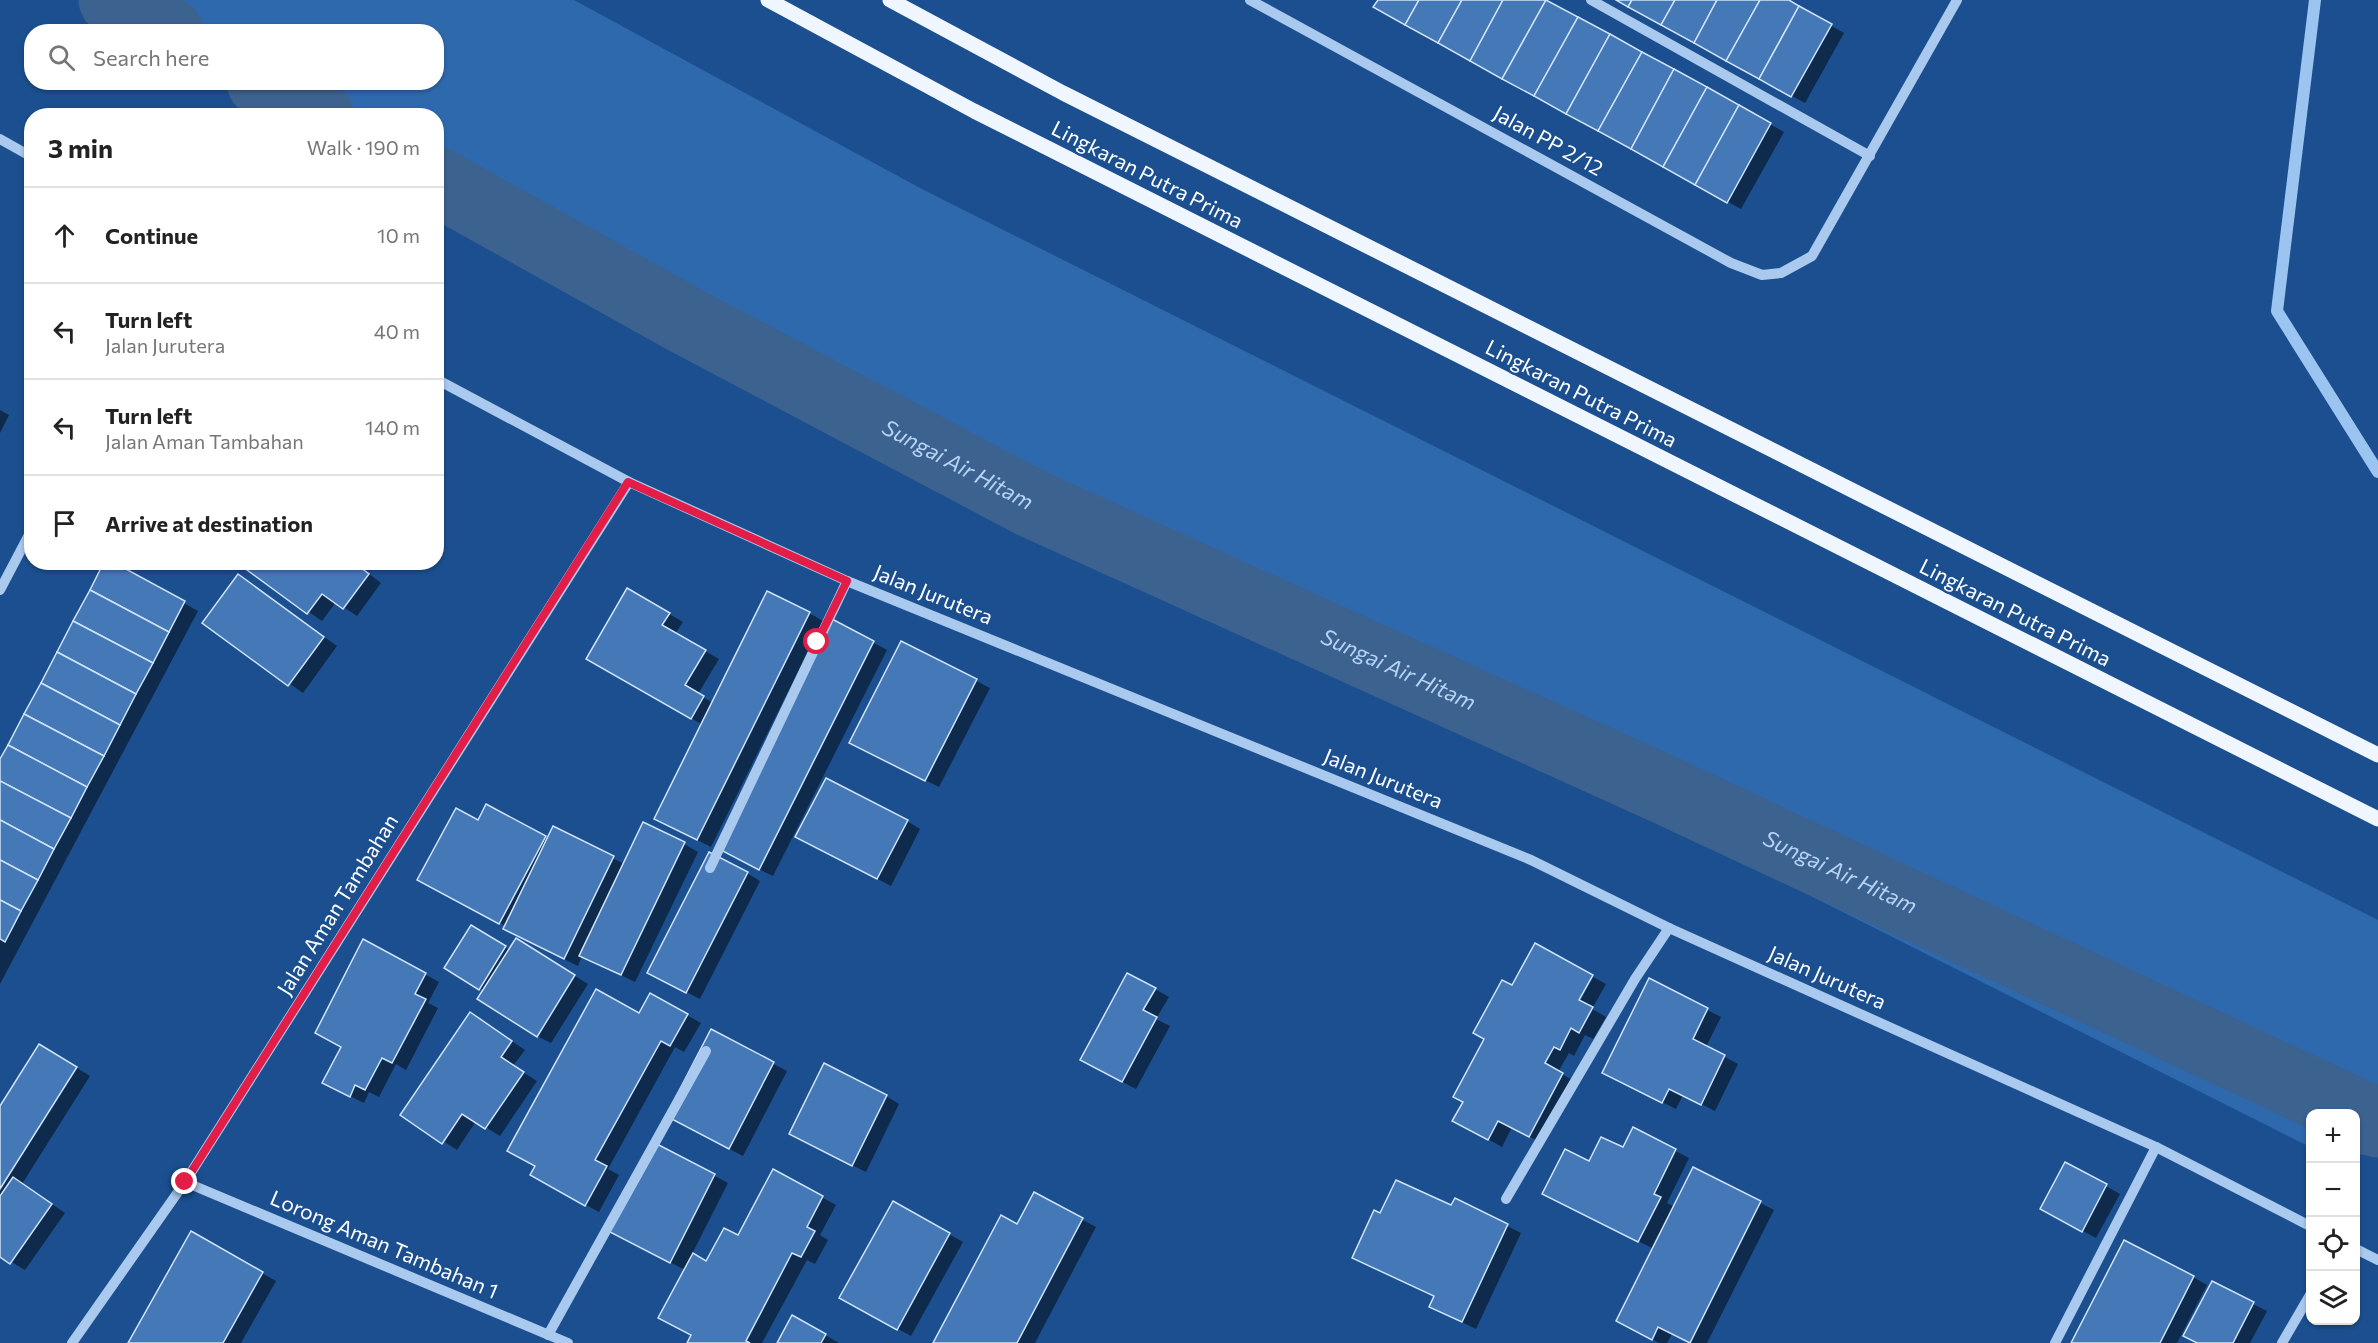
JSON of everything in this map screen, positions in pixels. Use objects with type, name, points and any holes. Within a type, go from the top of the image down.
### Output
[{"type":"main road","name":"Lingkaran Putra Prima","points":[[768,0],[974,111],[2378,819]]},
{"type":"main road","name":"Lingkaran Putra Prima","points":[[890,0],[1063,93],[2378,755]]},
{"type":"street","name":"Jalan PP 2/12","points":[[1250,0],[1731,263],[1762,275],[1781,273],[1812,256],[1870,156],[1953,1]]},
{"type":"street","points":[[1590,0],[1870,156]]},
{"type":"street","points":[[0,139],[24,152]]},
{"type":"street","name":"Jalan Jurutera","points":[[444,383],[628,482],[847,581],[1531,860],[1669,928],[2156,1148],[2306,1224]]},
{"type":"street","name":"Jalan Aman Tambahan","points":[[72,1343],[185,1182],[628,482]]},
{"type":"street","points":[[0,590],[24,544]]},
{"type":"street","points":[[710,868],[847,581]]},
{"type":"street","points":[[1506,1199],[1635,979],[1669,928]]},
{"type":"street","points":[[548,1335],[706,1051]]},
{"type":"street","points":[[2055,1343],[2156,1148]]},
{"type":"street","name":"Lorong Aman Tambahan 1","points":[[185,1182],[568,1343]]},
{"type":"street","points":[[2360,1251],[2378,1260]]},
{"type":"street","points":[[2282,1343],[2306,1302]]},
{"type":"shaded area","points":[[85,0],[574,0],[920,188],[2378,920],[2378,1156],[2360,1154],[2360,1109],[2306,1109],[2306,1145],[812,394],[444,195],[444,108],[285,108],[250,90],[444,90],[444,24],[130,24]]},
{"type":"building","points":[[1378,0],[1419,0],[1405,25],[1373,7]]},
{"type":"building","points":[[1419,0],[1462,0],[1438,43],[1405,25]]},
{"type":"building","points":[[1462,0],[1503,0],[1470,61],[1438,43]]},
{"type":"building","points":[[1503,0],[1546,0],[1502,79],[1470,61]]},
{"type":"building","points":[[1546,0],[1578,17],[1534,96],[1502,79]]},
{"type":"building","points":[[1616,0],[1632,0],[1628,7]]},
{"type":"building","points":[[1632,0],[1675,0],[1661,25],[1628,7]]},
{"type":"building","points":[[1675,0],[1717,0],[1694,43],[1661,25]]},
{"type":"building","points":[[1717,0],[1760,0],[1726,61],[1694,43]]},
{"type":"building","points":[[1760,0],[1789,0],[1799,6],[1759,79],[1726,61]]},
{"type":"building","points":[[1799,6],[1832,24],[1791,97],[1759,79]]},
{"type":"building","points":[[1578,17],[1610,34],[1566,114],[1534,96]]},
{"type":"building","points":[[1610,34],[1642,52],[1598,131],[1566,114]]},
{"type":"building","points":[[1642,52],[1674,69],[1631,149],[1598,131]]},
{"type":"building","points":[[1674,69],[1707,87],[1663,167],[1631,149]]},
{"type":"building","points":[[1707,87],[1739,105],[1695,185],[1663,167]]},
{"type":"building","points":[[1739,105],[1771,123],[1727,203],[1695,185]]},
{"type":"building","points":[[100,570],[128,570],[185,601],[169,632],[90,590]]},
{"type":"building","points":[[247,570],[364,570],[369,574],[343,609],[322,594],[307,614]]},
{"type":"building","points":[[238,574],[324,637],[288,686],[202,623]]},
{"type":"building","points":[[627,588],[670,613],[662,625],[706,650],[685,685],[704,696],[691,719],[586,659]]},
{"type":"building","points":[[90,590],[169,632],[153,663],[73,621]]},
{"type":"building","points":[[767,591],[810,612],[697,840],[654,819]]},
{"type":"building","points":[[832,619],[874,641],[759,870],[717,848]]},
{"type":"building","points":[[73,621],[153,663],[136,694],[57,652]]},
{"type":"building","points":[[901,641],[977,679],[925,781],[849,743]]},
{"type":"building","points":[[57,652],[136,694],[120,725],[41,683]]},
{"type":"building","points":[[41,683],[120,725],[104,756],[24,714]]},
{"type":"building","points":[[24,714],[104,756],[87,787],[8,745]]},
{"type":"building","points":[[8,745],[87,787],[71,818],[0,781],[0,759]]},
{"type":"building","points":[[826,778],[908,820],[877,879],[795,837]]},
{"type":"building","points":[[0,781],[71,818],[54,849],[0,820]]},
{"type":"building","points":[[486,804],[546,836],[499,924],[417,880],[456,808],[478,820]]},
{"type":"building","points":[[0,820],[54,849],[38,880],[0,860]]},
{"type":"building","points":[[643,822],[685,842],[621,975],[579,956]]},
{"type":"building","points":[[553,826],[614,856],[564,959],[503,929]]},
{"type":"building","points":[[709,852],[748,872],[686,993],[647,973]]},
{"type":"building","points":[[0,860],[38,880],[21,911],[0,900]]},
{"type":"building","points":[[0,900],[21,911],[5,942],[0,939]]},
{"type":"building","points":[[471,925],[506,946],[479,990],[444,968]]},
{"type":"building","points":[[516,938],[575,975],[537,1037],[477,999]]},
{"type":"building","points":[[363,939],[426,973],[415,994],[426,999],[392,1063],[382,1058],[365,1090],[355,1085],[350,1097],[322,1083],[341,1047],[315,1033]]},
{"type":"building","points":[[1535,943],[1593,975],[1579,1000],[1593,1007],[1579,1033],[1571,1028],[1560,1050],[1554,1047],[1545,1063],[1563,1073],[1529,1137],[1498,1121],[1488,1140],[1452,1121],[1463,1102],[1453,1097],[1484,1039],[1473,1033],[1502,980],[1512,985]]},
{"type":"building","points":[[1127,973],[1156,988],[1143,1010],[1157,1017],[1122,1082],[1080,1060]]},
{"type":"building","points":[[1649,978],[1708,1008],[1693,1039],[1725,1055],[1701,1105],[1669,1089],[1662,1103],[1602,1073]]},
{"type":"building","points":[[596,989],[639,1013],[650,993],[688,1014],[670,1046],[661,1041],[595,1160],[607,1166],[585,1206],[530,1175],[535,1166],[507,1151]]},
{"type":"building","points":[[470,1012],[512,1041],[501,1057],[524,1072],[485,1129],[462,1114],[442,1144],[400,1115]]},
{"type":"building","points":[[711,1029],[774,1062],[729,1149],[666,1116]]},
{"type":"building","points":[[39,1044],[77,1067],[0,1189],[0,1106]]},
{"type":"building","points":[[824,1063],[887,1095],[852,1166],[789,1134]]},
{"type":"building","points":[[1633,1127],[1676,1149],[1654,1194],[1661,1197],[1638,1242],[1542,1194],[1565,1149],[1589,1161],[1601,1137],[1623,1147]]},
{"type":"building","points":[[653,1142],[715,1174],[670,1263],[608,1231]]},
{"type":"building","points":[[2065,1162],[2107,1184],[2082,1232],[2040,1209]]},
{"type":"building","points":[[1693,1167],[1761,1201],[1690,1343],[1658,1327],[1652,1340],[1616,1321]]},
{"type":"building","points":[[773,1169],[823,1196],[807,1227],[815,1231],[801,1257],[792,1253],[746,1341],[750,1343],[687,1343],[691,1335],[658,1318],[693,1253],[706,1261],[724,1228],[738,1235]]},
{"type":"building","points":[[13,1177],[52,1204],[10,1264],[0,1257],[0,1196]]},
{"type":"building","points":[[1396,1180],[1451,1205],[1455,1198],[1508,1224],[1462,1322],[1429,1307],[1434,1296],[1352,1258],[1374,1210],[1380,1213]]},
{"type":"building","points":[[1034,1192],[1083,1218],[1017,1343],[933,1343],[1001,1215],[1017,1224]]},
{"type":"building","points":[[893,1201],[950,1233],[897,1330],[839,1298]]},
{"type":"building","points":[[191,1231],[263,1272],[223,1343],[128,1343]]},
{"type":"building","points":[[2124,1240],[2194,1276],[2160,1343],[2071,1343]]},
{"type":"building","points":[[2212,1281],[2254,1302],[2233,1343],[2197,1343],[2183,1336]]},
{"type":"building","points":[[792,1315],[826,1334],[821,1343],[777,1343]]},
{"type":"waterway","name":"Sungai Air Hitam","points":[[113,0],[155,24]]},
{"type":"waterway","points":[[2315,0],[2277,311],[2378,472]]},
{"type":"waterway","name":"Sungai Air Hitam","points":[[275,90],[306,108]]},
{"type":"waterway","name":"Sungai Air Hitam","points":[[444,185],[687,321],[1031,503],[1663,789],[2378,1123]]},
{"type":"route","points":[[185,1182],[628,482],[847,581],[817,642]]}]
